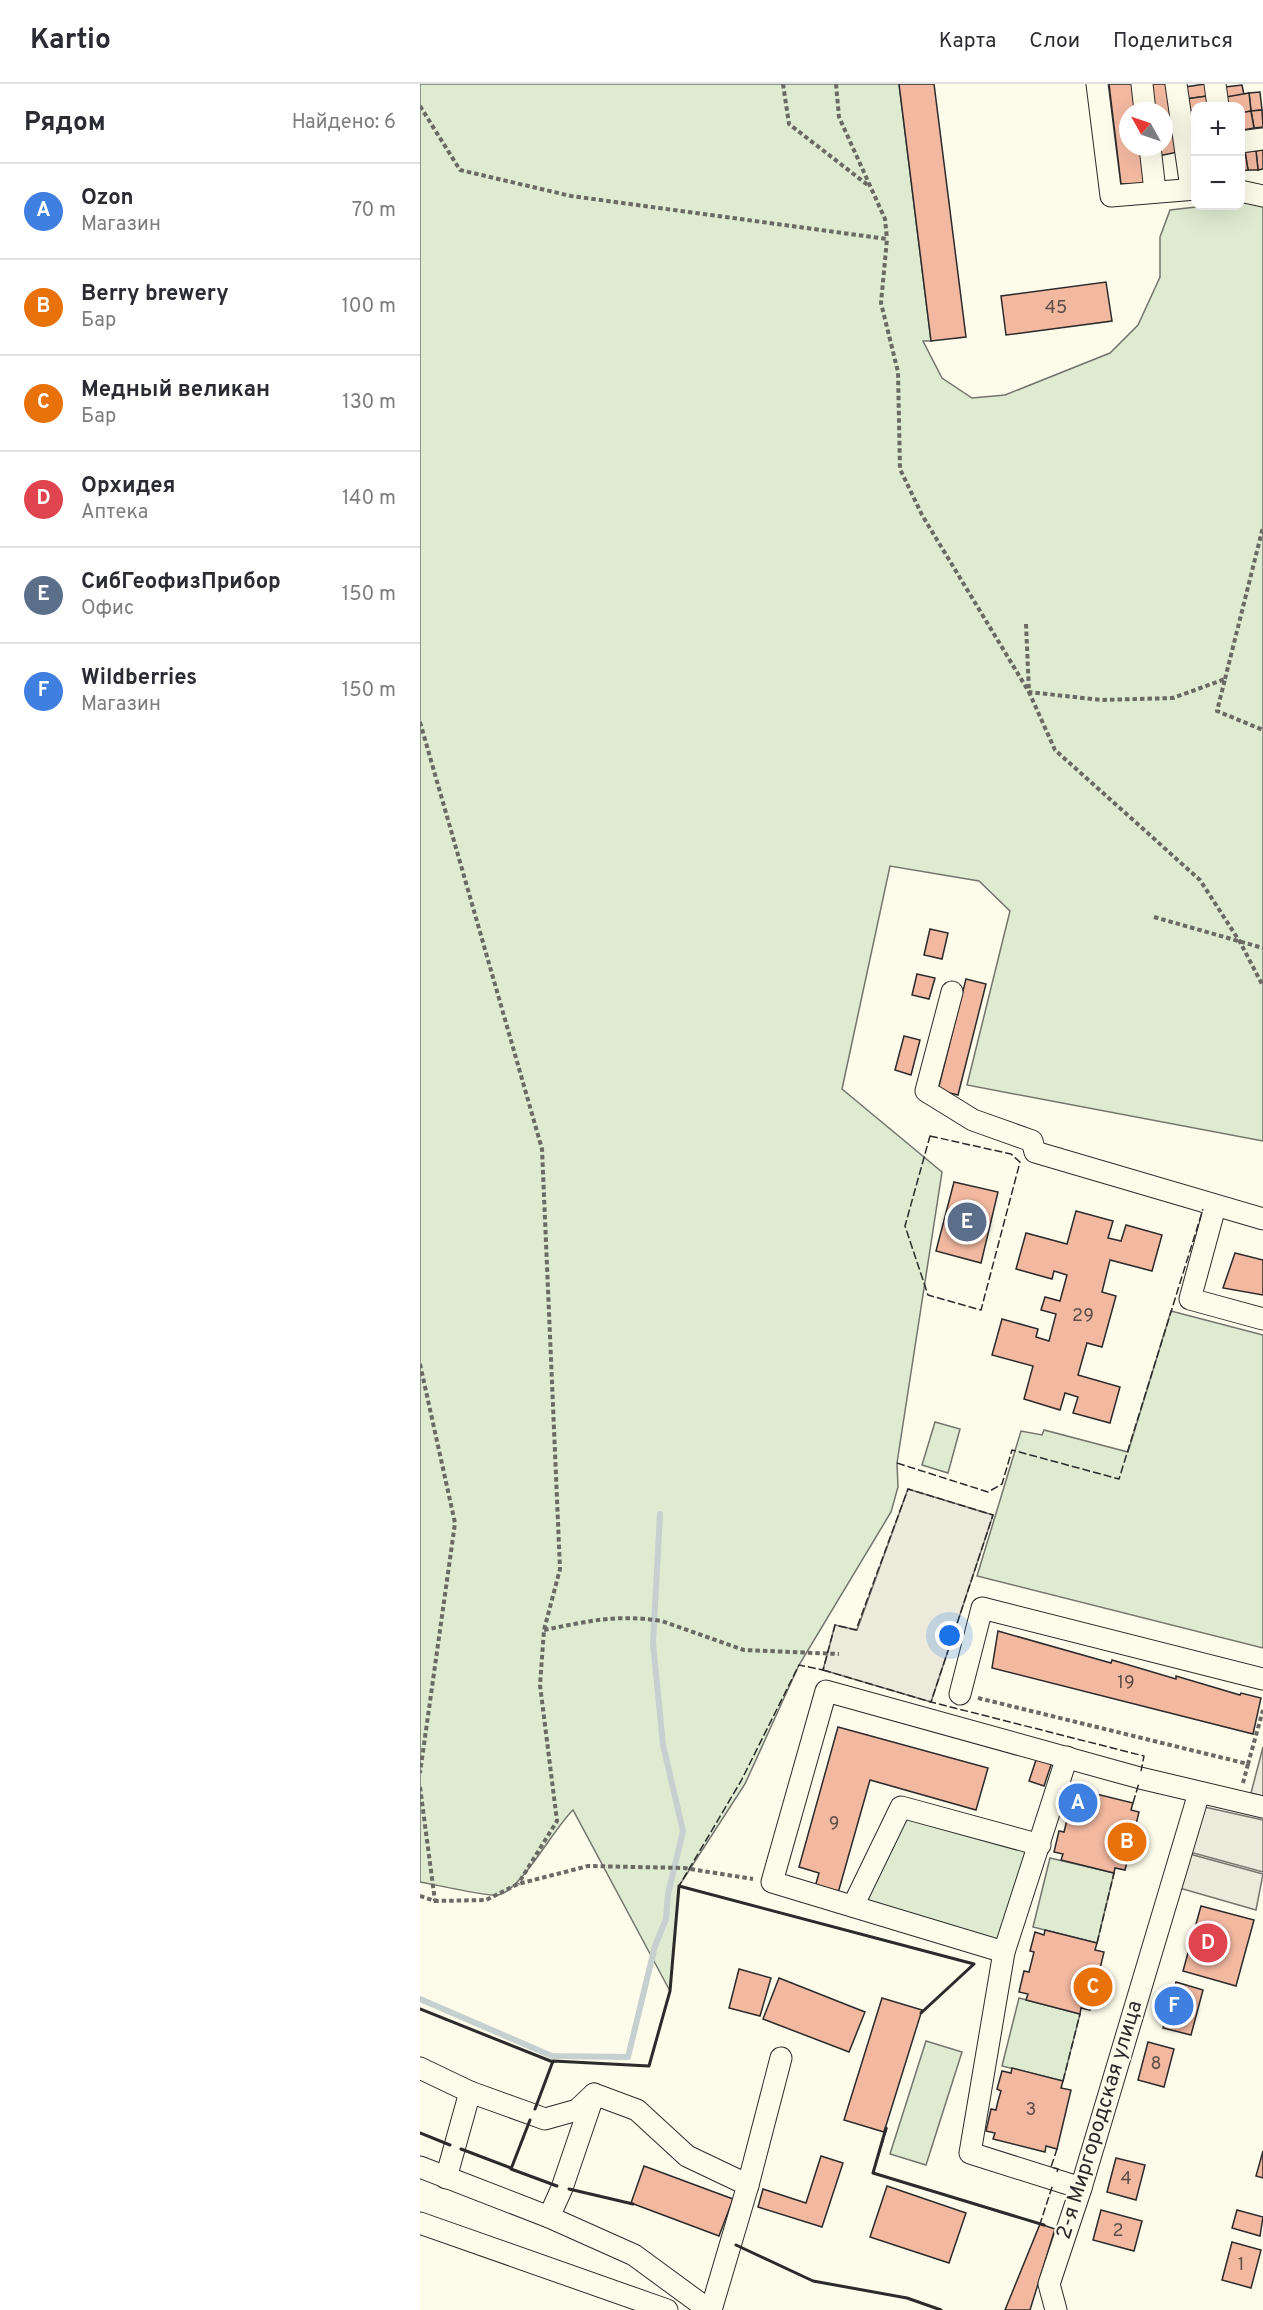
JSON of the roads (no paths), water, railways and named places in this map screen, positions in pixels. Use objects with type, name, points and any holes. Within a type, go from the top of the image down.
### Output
[{"type":"street","points":[[1097,84],[1112,196],[1191,189]]},
{"type":"street","points":[[1142,84],[1144,102]]},
{"type":"street","points":[[1176,84],[1191,177]]},
{"type":"street","points":[[1215,84],[1217,102]]},
{"type":"street","points":[[1245,141],[1263,139]]},
{"type":"street","points":[[1151,156],[1155,191]]},
{"type":"street","points":[[1245,192],[1263,196]]},
{"type":"street","points":[[952,992],[926,1091],[973,1120],[1032,1141],[1035,1152],[1215,1207],[1263,1219]]},
{"type":"street","points":[[1215,1207],[1190,1299],[1263,1320]]},
{"type":"street","points":[[960,1694],[982,1608],[1263,1679]]},
{"type":"street","points":[[1004,1952],[772,1882],[826,1691],[1198,1792],[1263,1807]]},
{"type":"street","points":[[1067,1757],[1004,1952],[970,2153],[1080,2188]]},
{"type":"street","name":"2-я Миргородская улица","points":[[1056,2310],[1049,2284],[1080,2188],[1198,1792]]},
{"type":"street","points":[[852,1906],[901,1806],[1040,1845]]},
{"type":"street","points":[[420,2167],[549,2217],[634,2255],[710,2310],[748,2185],[781,2058]]},
{"type":"street","points":[[420,2068],[470,2092],[545,2119],[578,2110],[594,2094]]},
{"type":"street","points":[[446,2178],[470,2092]]},
{"type":"street","points":[[594,2094],[638,2110],[687,2156],[748,2185]]},
{"type":"street","points":[[549,2217],[562,2188],[594,2094]]},
{"type":"street","points":[[420,2223],[667,2310]]},
{"type":"waterway","points":[[420,1999],[552,2056],[628,2057],[655,1946],[666,1919],[668,1894],[683,1831],[663,1745],[653,1643],[660,1514]]},
{"type":"place","name":"СибГеофизПрибор","points":[[967,1222]]},
{"type":"place","name":"Ozon","points":[[1078,1803]]},
{"type":"place","name":"Berry brewery","points":[[1127,1842]]},
{"type":"place","name":"Орхидея","points":[[1208,1943]]},
{"type":"place","name":"Медный великан","points":[[1093,1987]]},
{"type":"place","name":"Wildberries","points":[[1174,2006]]}]
